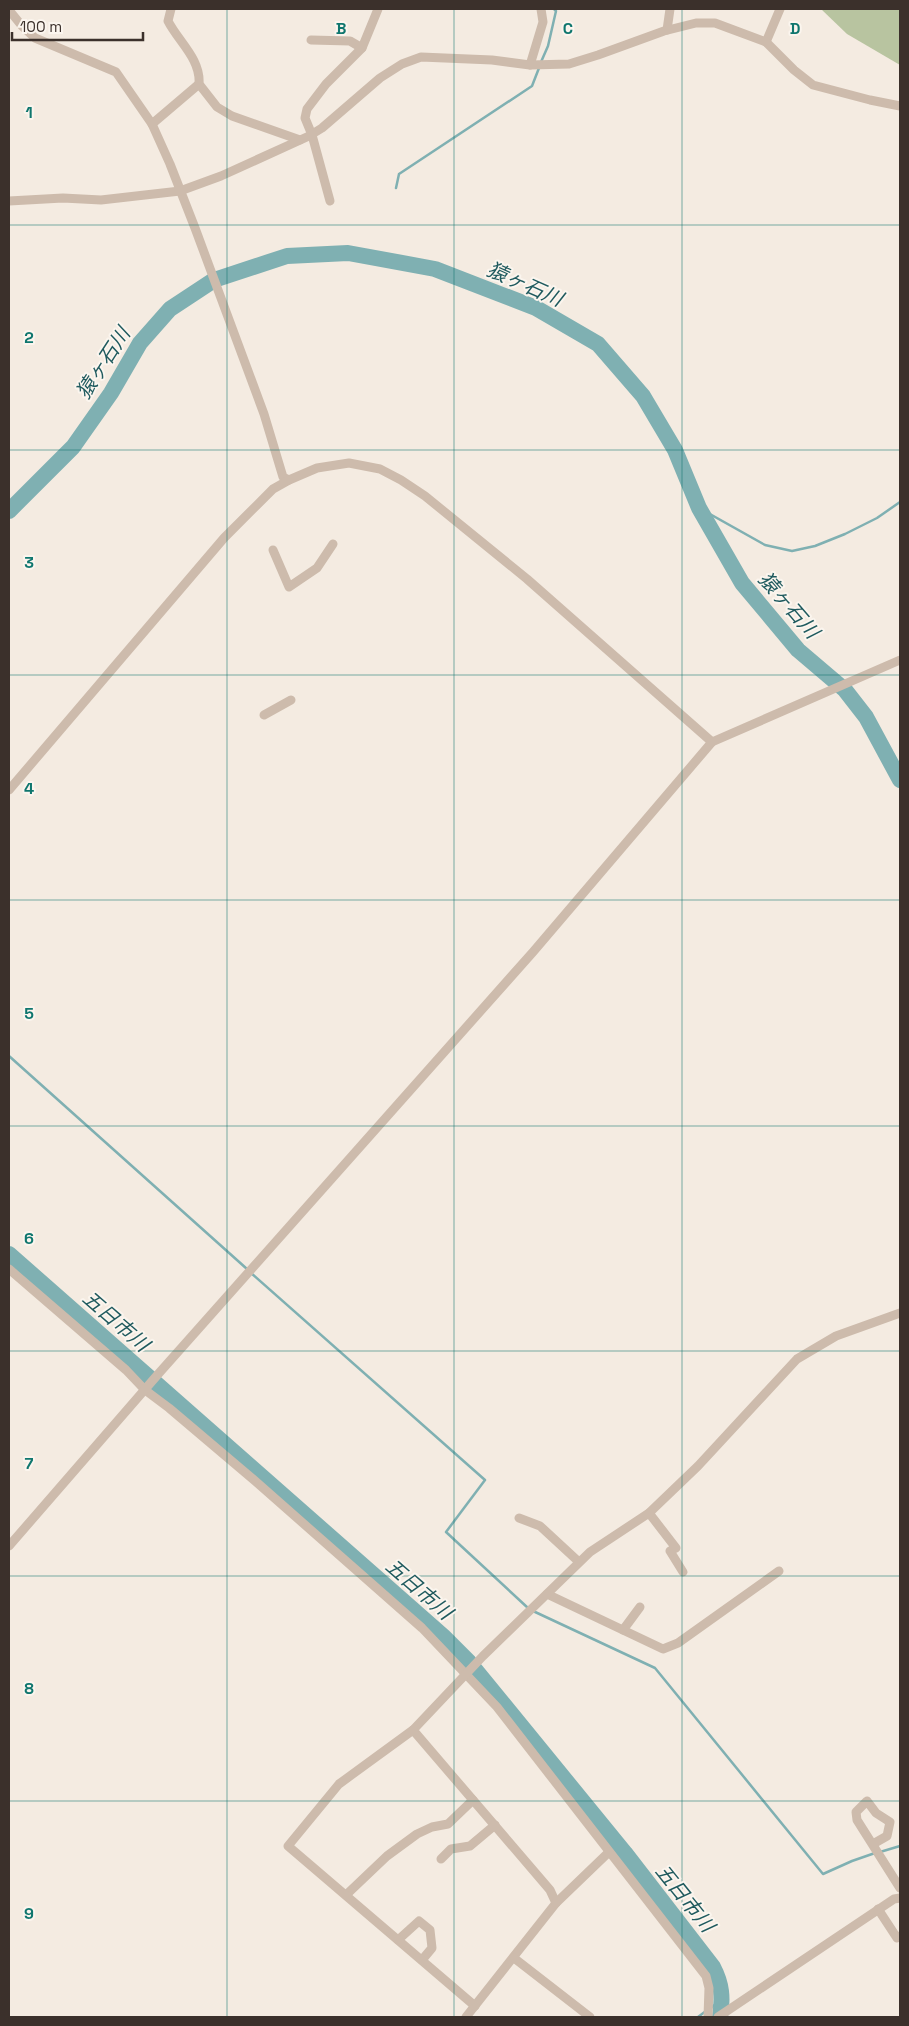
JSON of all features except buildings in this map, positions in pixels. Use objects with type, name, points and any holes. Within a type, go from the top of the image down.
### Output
[{"type":"street","points":[[171,9],[168,20],[174,33],[194,60],[199,84],[217,107],[232,116],[300,140]]},
{"type":"street","points":[[330,201],[312,134],[305,118],[307,109],[326,84],[362,48],[378,9]]},
{"type":"street","points":[[530,65],[543,22],[541,9]]},
{"type":"street","points":[[667,30],[670,9]]},
{"type":"street","points":[[766,42],[780,9]]},
{"type":"street","points":[[9,10],[22,26],[36,38],[116,72],[152,124],[195,228],[264,414],[283,477],[289,480]]},
{"type":"street","points":[[9,201],[63,198],[101,200],[180,191],[221,176],[312,134],[322,128],[380,78],[402,64],[422,57],[492,60],[530,65],[569,64],[598,56],[667,30],[696,23],[715,23],[766,42],[794,70],[813,85],[900,106]]},
{"type":"street","points":[[311,40],[350,41],[362,48]]},
{"type":"street","points":[[152,124],[199,84]]},
{"type":"street","points":[[9,790],[224,538],[273,489],[317,468],[349,463],[380,469],[425,496],[527,579],[712,742]]},
{"type":"street","points":[[273,550],[289,587],[317,568],[333,544]]},
{"type":"street","points":[[9,1546],[160,1372],[533,952],[712,742],[900,660]]},
{"type":"street","points":[[264,714],[291,700]]},
{"type":"street","points":[[9,1269],[422,1628],[467,1673],[497,1707],[706,1976],[709,1988],[708,2017]]},
{"type":"street","points":[[475,2006],[288,1846],[339,1784],[413,1730],[483,1656],[590,1552],[649,1513],[698,1466],[797,1360],[836,1336],[900,1313]]},
{"type":"street","points":[[649,1513],[676,1548],[670,1551],[683,1572]]},
{"type":"street","points":[[519,1518],[540,1526],[580,1562]]},
{"type":"street","points":[[547,1594],[663,1649],[678,1643],[778,1571]]},
{"type":"street","points":[[622,1630],[640,1607]]},
{"type":"street","points":[[413,1730],[550,1890],[556,1904]]},
{"type":"street","points":[[346,1895],[387,1856],[417,1834],[432,1827],[448,1824],[473,1800]]},
{"type":"street","points":[[873,1844],[887,1836],[890,1822],[876,1813],[867,1801],[856,1812],[857,1820],[900,1888]]},
{"type":"street","points":[[441,1859],[451,1849],[470,1846],[495,1825]]},
{"type":"street","points":[[466,2017],[556,1904],[609,1852]]},
{"type":"street","points":[[718,2017],[878,1909],[894,1899],[900,1898]]},
{"type":"street","points":[[878,1909],[897,1938],[900,1936]]},
{"type":"street","points":[[398,1940],[420,1921],[430,1930],[432,1948],[422,1960]]},
{"type":"street","points":[[514,1958],[590,2017]]},
{"type":"green space","points":[[821,9],[900,9],[900,65],[847,34]]},
{"type":"waterway","points":[[541,62],[548,46],[556,11],[554,9]]},
{"type":"waterway","points":[[396,188],[399,174],[532,86],[539,68]]},
{"type":"waterway","name":"猿ヶ石川","points":[[9,511],[73,447],[111,393],[140,343],[170,309],[214,280],[287,256],[348,253],[435,269],[536,308],[598,344],[643,396],[675,450],[699,508],[742,583],[798,650],[845,690],[866,717],[900,780]]},
{"type":"waterway","points":[[699,508],[765,545],[792,551],[815,546],[845,534],[877,518],[900,502]]},
{"type":"waterway","points":[[9,1056],[247,1269]]},
{"type":"waterway","name":"五日市川","points":[[9,1254],[443,1636],[469,1662],[625,1853],[713,1967],[721,1991],[720,2017]]},
{"type":"waterway","points":[[251,1273],[485,1480],[446,1532],[528,1608]]},
{"type":"waterway","points":[[533,1611],[655,1668],[823,1874],[875,1853]]},
{"type":"waterway","points":[[880,1852],[900,1846]]},
{"type":"waterway","points":[[711,2008],[723,1998]]},
{"type":"waterway","points":[[698,2017],[706,2011]]}]
